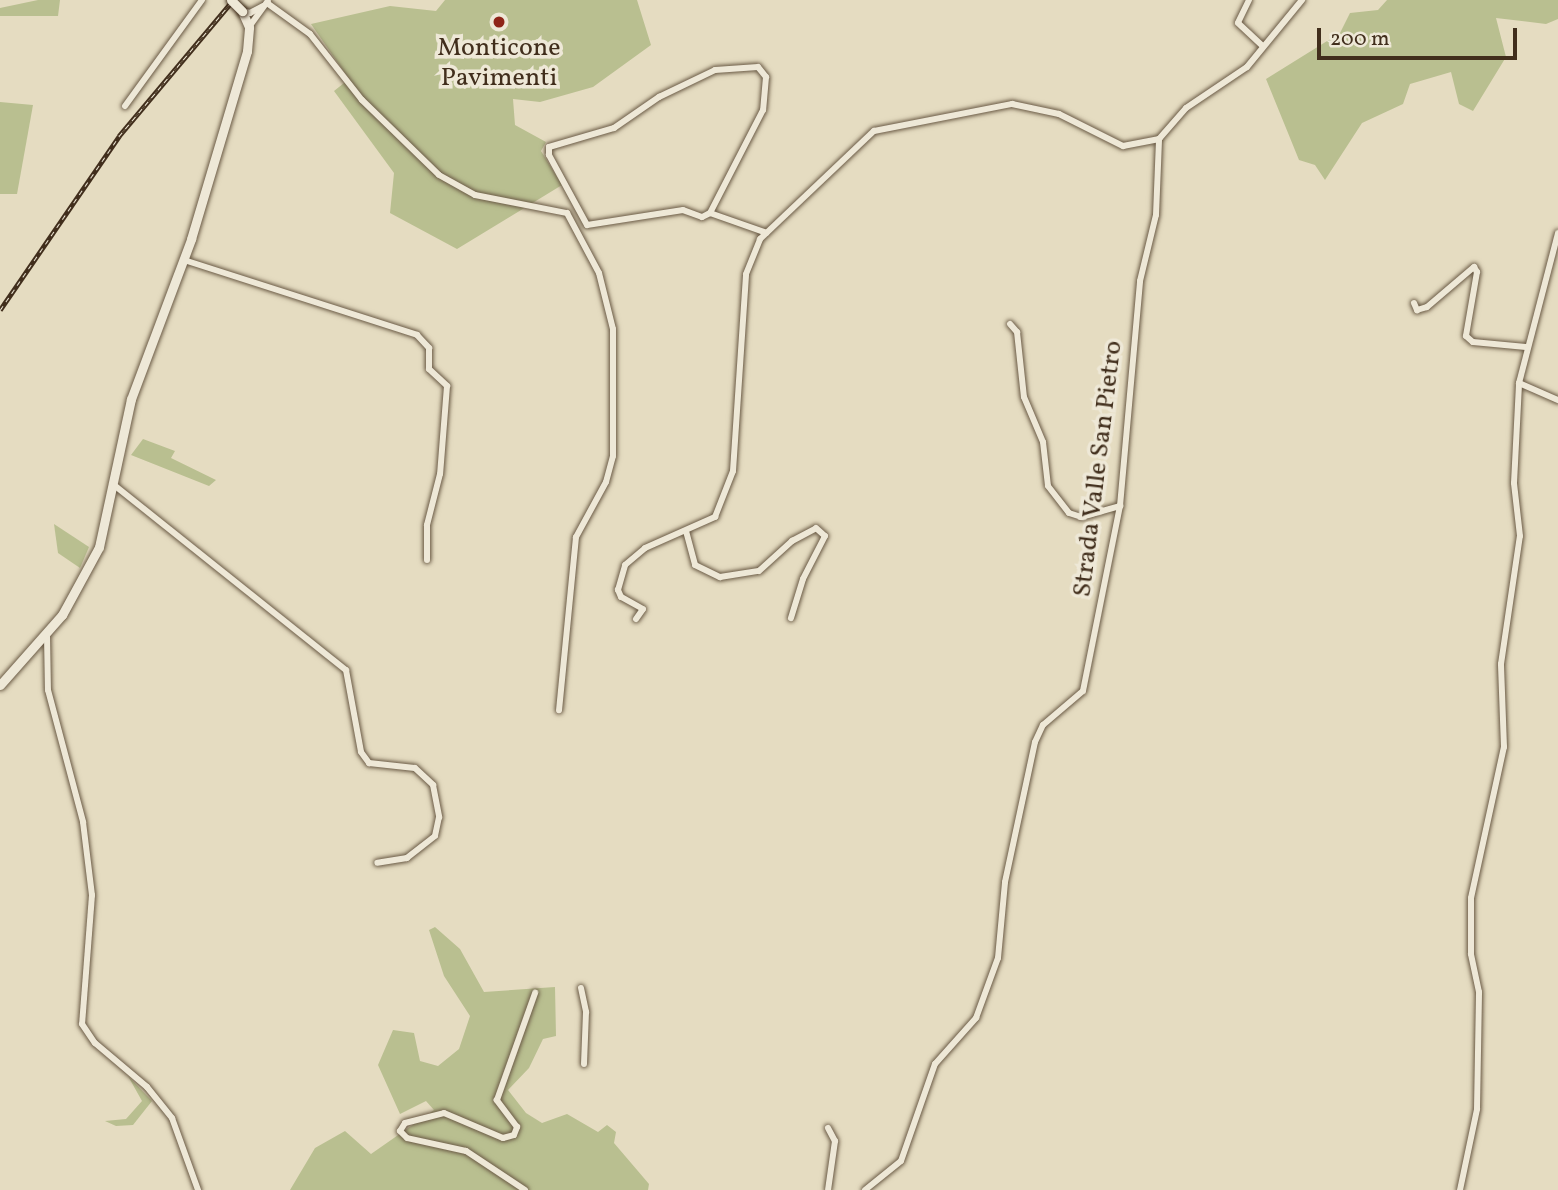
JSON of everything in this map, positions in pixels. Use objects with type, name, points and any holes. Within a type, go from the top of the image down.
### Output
[{"type":"street","points":[[125,106],[202,0]]},
{"type":"street","points":[[231,0],[242,11],[249,30]]},
{"type":"street","points":[[1249,0],[1238,23],[1263,46]]},
{"type":"street","points":[[636,620],[643,609],[621,597],[618,590],[625,565],[645,548],[715,517],[733,471],[746,274],[767,233],[874,131],[1012,104],[1059,114],[1123,146],[1159,139],[1186,108],[1247,66],[1301,0]]},
{"type":"street","points":[[242,11],[250,13],[269,1]]},
{"type":"street","points":[[0,685],[47,635],[90,568],[114,485],[131,399],[184,260],[249,30],[269,1]]},
{"type":"street","points":[[269,1],[310,34],[362,100],[439,174],[475,195],[567,213],[583,239],[598,273],[613,329],[615,425],[608,474],[576,537],[559,710]]},
{"type":"street","points":[[753,65],[766,77],[762,110],[710,213],[702,217],[684,209],[591,226],[581,219],[549,155],[550,145],[614,128],[659,97],[715,70],[753,65]]},
{"type":"street","name":"Strada Valle San Pietro","points":[[865,1190],[901,1161],[935,1064],[976,1018],[998,958],[1005,882],[1035,742],[1043,725],[1083,691],[1120,506],[1139,295],[1156,215],[1159,139]]},
{"type":"street","points":[[710,213],[767,233]]},
{"type":"street","points":[[583,239],[591,226]]},
{"type":"street","points":[[1460,1190],[1477,1109],[1480,1013],[1471,954],[1471,898],[1504,747],[1502,654],[1520,536],[1514,483],[1519,383],[1526,347],[1558,233]]},
{"type":"street","points":[[184,260],[417,335],[429,348],[429,369],[447,386],[440,474],[427,525],[427,560]]},
{"type":"street","points":[[1414,303],[1417,310],[1427,307],[1474,267],[1477,272],[1466,336],[1472,342],[1526,347]]},
{"type":"street","points":[[1010,324],[1017,332],[1022,388],[1043,442],[1048,486],[1069,513],[1080,517],[1120,506]]},
{"type":"street","points":[[1519,383],[1558,400]]},
{"type":"street","points":[[114,485],[346,670],[361,752],[369,763],[415,768],[433,785],[439,817],[435,836],[407,858],[377,863]]},
{"type":"street","points":[[686,531],[695,565],[720,576],[759,572],[792,541],[816,528],[825,536],[803,579],[791,618]]},
{"type":"street","points":[[47,635],[48,690],[83,822],[92,895],[82,1024],[95,1043],[147,1087],[172,1118],[198,1190]]},
{"type":"street","points":[[581,988],[586,1012],[584,1065]]},
{"type":"street","points":[[525,1190],[466,1151],[407,1138],[400,1131],[405,1123],[444,1113],[503,1138],[514,1135],[517,1127],[497,1100],[535,993]]},
{"type":"street","points":[[828,1128],[835,1141],[828,1190]]},
{"type":"green space","points":[[38,0],[60,0],[58,16],[0,16],[0,8]]},
{"type":"green space","points":[[445,0],[637,0],[651,45],[593,87],[540,102],[513,99],[515,125],[546,142],[541,151],[562,185],[457,249],[390,213],[394,173],[334,91],[349,79],[311,24],[390,6],[436,11]]},
{"type":"green space","points":[[1387,0],[1558,0],[1558,19],[1546,24],[1496,18],[1506,57],[1473,111],[1459,104],[1451,72],[1410,84],[1403,104],[1362,123],[1325,180],[1315,165],[1299,160],[1266,79],[1340,33],[1350,13],[1378,10]]},
{"type":"green space","points":[[0,102],[33,105],[17,194],[0,194]]},
{"type":"green space","points":[[143,439],[175,451],[171,458],[216,480],[209,486],[131,455]]},
{"type":"green space","points":[[54,524],[89,547],[80,568],[58,553]]},
{"type":"green space","points":[[435,927],[460,949],[484,992],[555,987],[556,1036],[543,1039],[529,1068],[508,1090],[526,1113],[542,1123],[567,1114],[598,1132],[607,1125],[616,1132],[614,1143],[649,1184],[648,1190],[290,1190],[315,1148],[345,1131],[371,1154],[434,1110],[426,1101],[400,1114],[378,1065],[393,1030],[414,1033],[420,1061],[438,1066],[459,1049],[470,1016],[444,976],[429,930]]},
{"type":"green space","points":[[128,1076],[152,1101],[133,1125],[116,1126],[105,1121],[126,1119],[142,1101]]},
{"type":"railway","points":[[0,310],[119,136],[233,0]]},
{"type":"place","name":"Monticone Pavimenti","points":[[499,22]]}]
